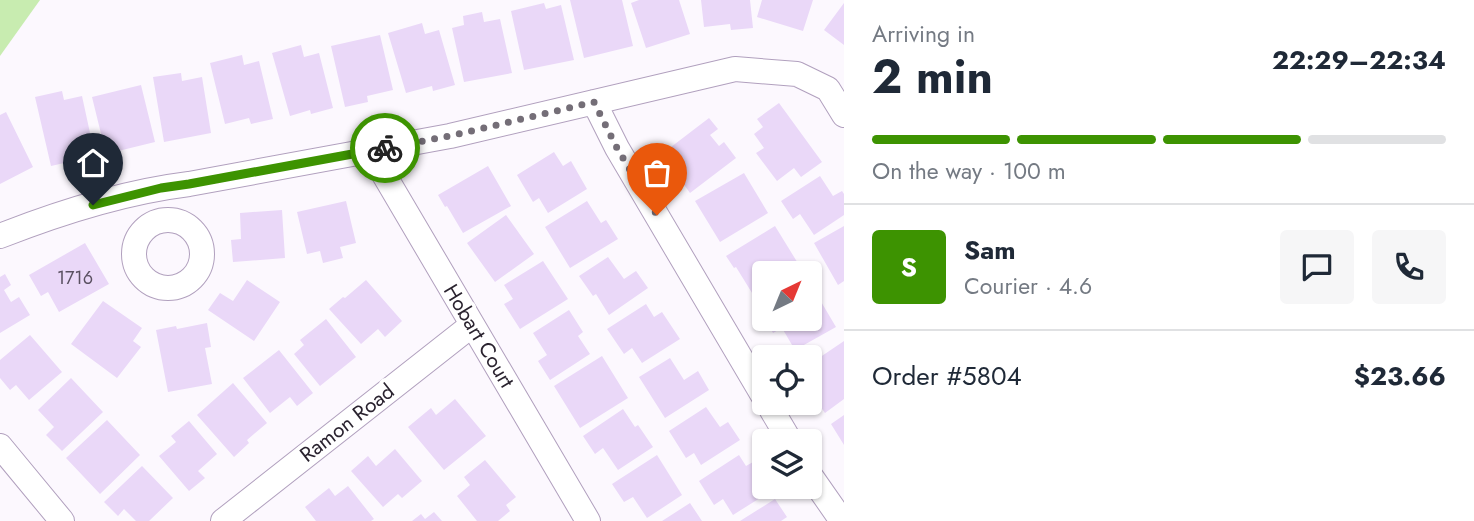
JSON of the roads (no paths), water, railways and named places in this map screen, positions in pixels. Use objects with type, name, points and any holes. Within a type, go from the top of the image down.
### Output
[{"type":"street","points":[[0,236],[42,219],[119,197],[450,136],[735,69],[797,74],[828,89],[844,115]]},
{"type":"street","points":[[594,102],[617,148],[752,377]]},
{"type":"street","name":"Hobart Court","points":[[372,150],[586,520]]},
{"type":"street","points":[[161,188],[161,221]]},
{"type":"street","name":"Ramon Road","points":[[223,521],[472,325]]},
{"type":"street","points":[[0,446],[62,521]]},
{"type":"street","points":[[822,492],[842,521]]}]
